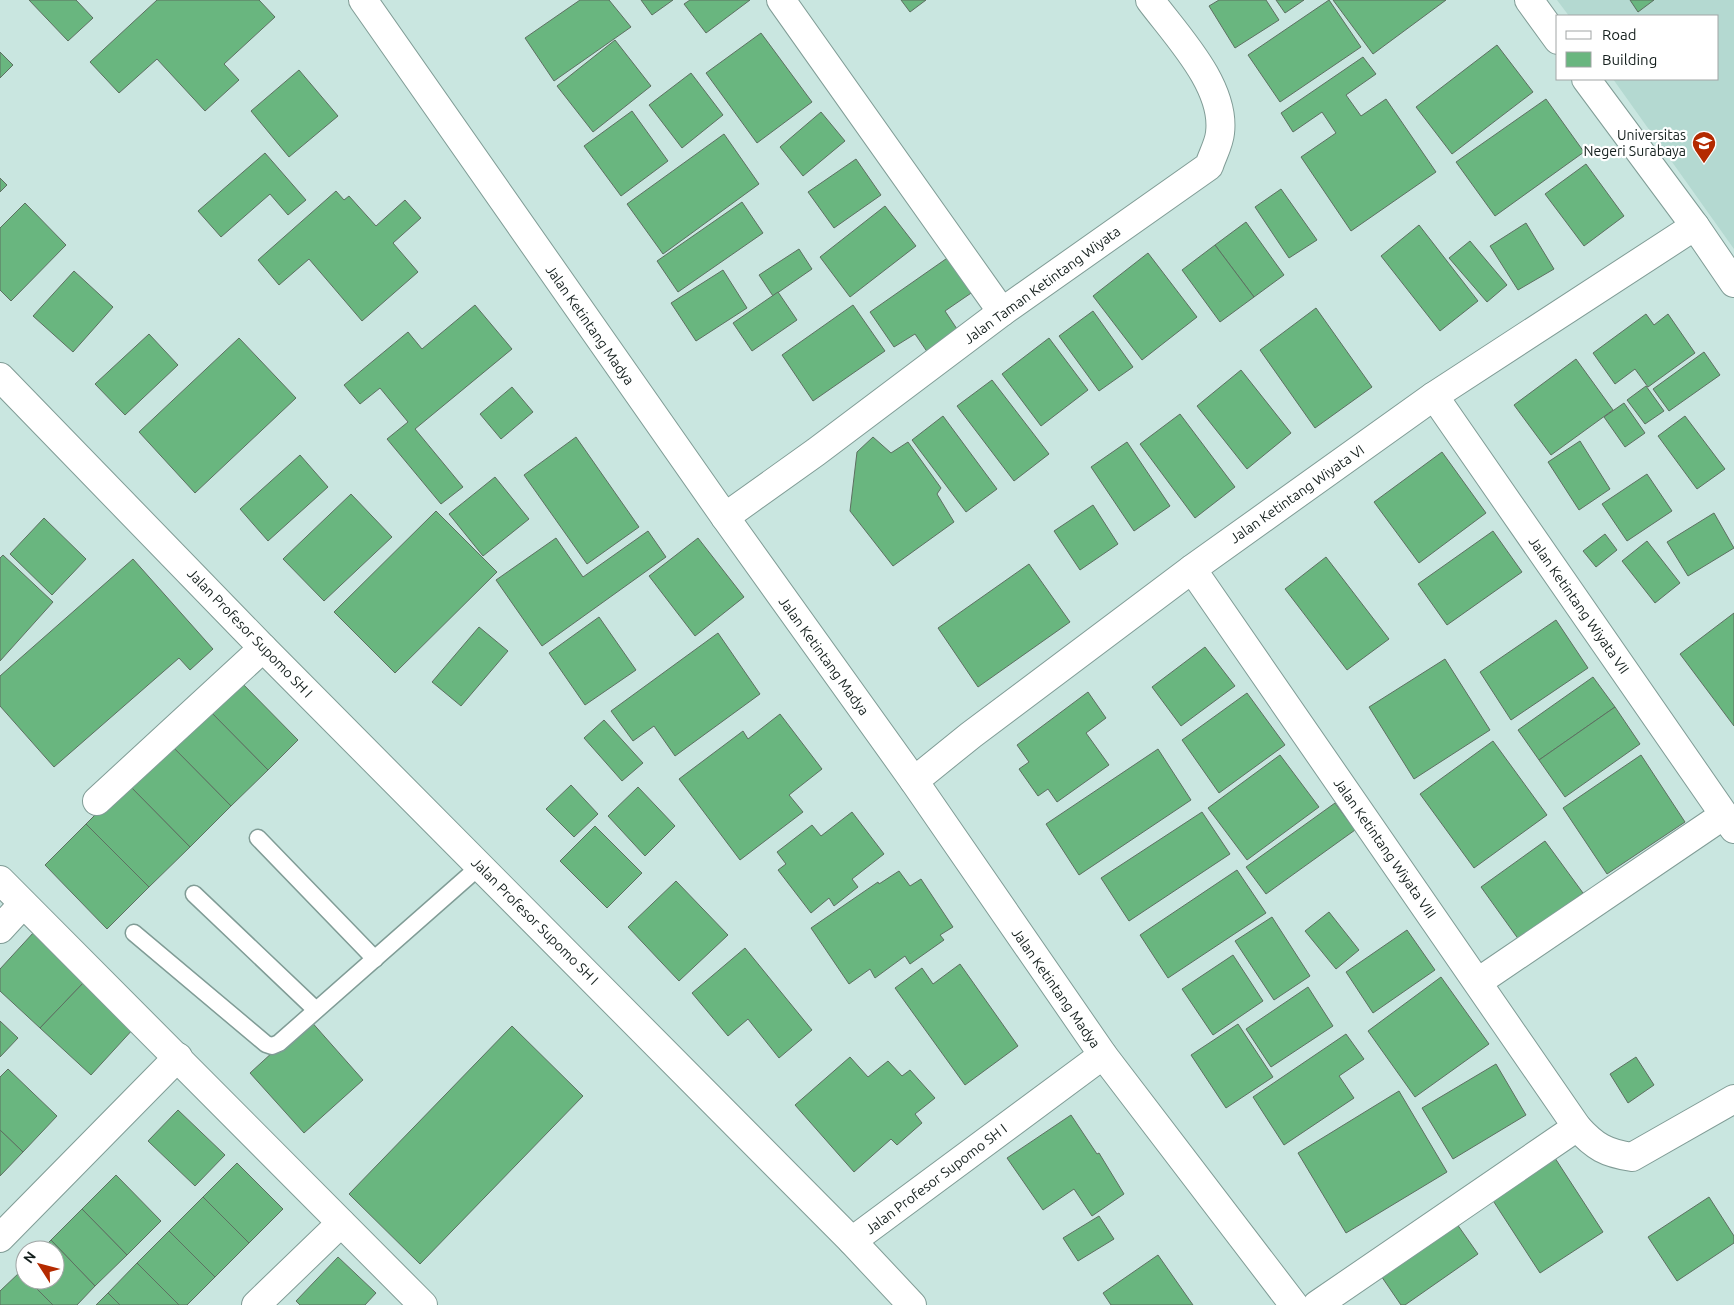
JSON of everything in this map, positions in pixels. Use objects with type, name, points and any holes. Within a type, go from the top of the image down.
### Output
[{"type":"street","name":"Jalan Ketintang Madya","points":[[363,0],[725,518],[914,781],[1103,1055],[1294,1305]]},
{"type":"street","points":[[781,0],[1002,312]]},
{"type":"street","name":"Jalan Taman Ketintang Wiyata","points":[[725,518],[1002,312],[1209,166],[1220,133],[1218,111],[1209,79],[1150,0]]},
{"type":"street","points":[[1529,0],[1556,37]]},
{"type":"street","points":[[1587,80],[1695,226],[1734,283]]},
{"type":"street","name":"Jalan Ketintang Wiyata VI","points":[[914,781],[971,735],[1192,569],[1434,396],[1695,226]]},
{"type":"street","name":"Jalan Profesor Supomo SH I","points":[[0,377],[263,648],[852,1241],[1103,1055]]},
{"type":"street","name":"Jalan Ketintang Wiyata VII","points":[[1434,396],[1729,822],[1478,982]]},
{"type":"street","name":"Jalan Ketintang Wiyata VIII","points":[[1192,569],[1577,1127],[1592,1143],[1612,1154],[1632,1157],[1734,1099]]},
{"type":"street","points":[[97,801],[204,700],[263,648]]},
{"type":"street","points":[[0,880],[423,1305]]},
{"type":"street","points":[[0,929],[23,904]]},
{"type":"street","points":[[0,1238],[178,1057]]},
{"type":"street","points":[[1317,1305],[1577,1127]]},
{"type":"street","points":[[256,1305],[341,1223]]},
{"type":"street","points":[[852,1241],[912,1305]]},
{"type":"lane","points":[[258,838],[375,959]]},
{"type":"lane","points":[[134,933],[266,1044],[272,1046],[279,1043],[480,866]]},
{"type":"lane","points":[[194,894],[316,1010]]},
{"type":"shaded area","name":"Universitas Negeri Surabaya","points":[[1557,0],[1734,0],[1734,249],[1614,80],[1719,80],[1719,15],[1568,15]]},
{"type":"building","points":[[29,0],[76,0],[93,18],[68,41]]},
{"type":"building","points":[[157,0],[259,0],[275,17],[224,64],[239,80],[205,111],[157,59],[119,93],[90,62]]},
{"type":"building","points":[[580,0],[609,0],[631,27],[554,81],[525,38]]},
{"type":"building","points":[[641,0],[673,0],[652,15]]},
{"type":"building","points":[[690,0],[750,0],[706,33],[684,4]]},
{"type":"building","points":[[901,0],[926,0],[910,12]]},
{"type":"building","points":[[1219,0],[1266,0],[1279,20],[1235,48],[1209,6]]},
{"type":"building","points":[[1276,0],[1304,0],[1285,13]]},
{"type":"building","points":[[1329,0],[1361,47],[1280,102],[1248,55]]},
{"type":"building","points":[[1333,0],[1446,0],[1373,54]]},
{"type":"building","points":[[1630,0],[1654,0],[1638,12]]},
{"type":"building","points":[[761,33],[812,102],[757,143],[706,73]]},
{"type":"building","points":[[615,40],[651,86],[593,132],[557,86]]},
{"type":"building","points":[[1497,45],[1533,92],[1452,154],[1416,107]]},
{"type":"building","points":[[0,52],[13,65],[0,78]]},
{"type":"building","points":[[1363,57],[1376,74],[1346,95],[1361,116],[1386,99],[1436,172],[1351,231],[1301,157],[1336,133],[1322,112],[1293,132],[1281,113]]},
{"type":"building","points":[[299,70],[338,116],[289,157],[251,111]]},
{"type":"building","points":[[691,73],[723,115],[682,148],[649,105]]},
{"type":"building","points":[[1546,99],[1584,152],[1495,216],[1456,162]]},
{"type":"building","points":[[632,111],[668,161],[621,196],[584,146]]},
{"type":"building","points":[[821,112],[845,141],[803,176],[780,147]]},
{"type":"building","points":[[724,134],[759,184],[663,254],[627,204]]},
{"type":"building","points":[[265,153],[306,200],[288,215],[270,194],[221,237],[198,211]]},
{"type":"building","points":[[856,159],[881,195],[834,228],[808,192]]},
{"type":"building","points":[[1586,164],[1624,216],[1584,246],[1545,194]]},
{"type":"building","points":[[0,178],[7,185],[0,192]]},
{"type":"building","points":[[1281,189],[1317,240],[1289,258],[1255,207]]},
{"type":"building","points":[[336,191],[344,200],[349,196],[376,226],[405,200],[421,218],[393,243],[418,272],[362,321],[309,259],[279,285],[258,260]]},
{"type":"building","points":[[742,202],[763,233],[678,292],[657,261]]},
{"type":"building","points":[[25,203],[66,245],[11,301],[0,290],[0,228]]},
{"type":"building","points":[[885,206],[916,246],[850,297],[820,257]]},
{"type":"building","points":[[1246,222],[1284,275],[1254,297],[1215,245]]},
{"type":"building","points":[[1526,223],[1554,269],[1518,290],[1490,246]]},
{"type":"building","points":[[1419,225],[1478,301],[1440,331],[1381,256]]},
{"type":"building","points":[[1470,241],[1507,285],[1487,302],[1449,258]]},
{"type":"building","points":[[1215,245],[1254,297],[1220,322],[1182,270]]},
{"type":"building","points":[[799,249],[812,269],[773,296],[759,275]]},
{"type":"building","points":[[1148,253],[1197,317],[1142,360],[1093,296]]},
{"type":"building","points":[[953,254],[977,289],[945,311],[961,335],[930,356],[915,334],[894,347],[870,312]]},
{"type":"building","points":[[723,270],[747,308],[696,341],[671,303]]},
{"type":"building","points":[[74,271],[113,307],[73,352],[33,316]]},
{"type":"building","points":[[778,292],[797,320],[752,351],[733,323]]},
{"type":"building","points":[[475,305],[512,349],[415,429],[463,487],[441,504],[387,439],[408,422],[380,388],[360,404],[344,385],[408,332],[422,349]]},
{"type":"building","points":[[853,305],[885,351],[813,401],[782,355]]},
{"type":"building","points":[[1316,308],[1372,387],[1315,428],[1260,350]]},
{"type":"building","points":[[1093,311],[1133,367],[1099,391],[1059,336]]},
{"type":"building","points":[[1646,314],[1654,325],[1668,314],[1695,353],[1648,387],[1635,369],[1615,384],[1593,353]]},
{"type":"building","points":[[149,334],[178,365],[125,415],[95,384]]},
{"type":"building","points":[[239,338],[296,398],[195,493],[139,432]]},
{"type":"building","points":[[1049,338],[1088,390],[1041,426],[1002,374]]},
{"type":"building","points":[[1704,352],[1720,375],[1669,411],[1653,389]]},
{"type":"building","points":[[1576,359],[1613,410],[1551,455],[1514,405]]},
{"type":"building","points":[[1241,370],[1291,433],[1247,469],[1197,406]]},
{"type":"building","points":[[992,380],[1049,454],[1014,481],[957,406]]},
{"type":"building","points":[[1646,386],[1664,411],[1645,424],[1627,400]]},
{"type":"building","points":[[512,387],[533,412],[501,439],[480,414]]},
{"type":"building","points":[[1624,403],[1645,433],[1625,447],[1604,417]]},
{"type":"building","points":[[1180,414],[1235,487],[1195,518],[1140,444]]},
{"type":"building","points":[[943,416],[997,489],[966,512],[912,440]]},
{"type":"building","points":[[1685,416],[1725,469],[1697,489],[1658,436]]},
{"type":"building","points":[[576,437],[639,527],[587,564],[524,475]]},
{"type":"building","points":[[873,437],[891,453],[908,442],[941,488],[937,494],[954,522],[893,566],[850,511],[857,452]]},
{"type":"building","points":[[1580,441],[1610,489],[1579,510],[1548,462]]},
{"type":"building","points":[[1127,442],[1170,506],[1134,531],[1091,467]]},
{"type":"building","points":[[1442,452],[1486,513],[1419,563],[1374,502]]},
{"type":"building","points":[[300,455],[328,487],[268,541],[240,509]]},
{"type":"building","points":[[1647,474],[1672,511],[1627,541],[1602,504]]},
{"type":"building","points":[[495,477],[529,519],[483,556],[449,514]]},
{"type":"building","points":[[351,494],[392,537],[324,601],[283,559]]},
{"type":"building","points":[[1093,505],[1118,544],[1080,570],[1054,531]]},
{"type":"building","points":[[436,511],[497,572],[395,673],[334,612]]},
{"type":"building","points":[[1714,513],[1734,548],[1688,576],[1667,542]]},
{"type":"building","points":[[44,518],[86,559],[52,595],[10,554]]},
{"type":"building","points":[[648,531],[666,557],[542,646],[496,580],[556,538],[583,577]]},
{"type":"building","points":[[1493,531],[1522,572],[1447,625],[1418,584]]},
{"type":"building","points":[[1605,534],[1617,550],[1596,567],[1583,551]]},
{"type":"building","points":[[698,538],[744,597],[695,636],[649,576]]},
{"type":"building","points":[[1647,541],[1680,583],[1655,603],[1622,561]]},
{"type":"building","points":[[3,555],[53,602],[0,661],[0,558]]},
{"type":"building","points":[[1326,557],[1389,639],[1347,670],[1285,589]]},
{"type":"building","points":[[133,559],[213,649],[190,670],[179,658],[54,767],[0,706],[0,676]]},
{"type":"building","points":[[1029,564],[1070,622],[978,687],[938,628]]},
{"type":"building","points":[[1734,613],[1734,726],[1680,654]]},
{"type":"building","points":[[599,617],[636,670],[585,705],[549,653]]},
{"type":"building","points":[[1556,620],[1588,668],[1511,720],[1480,672]]},
{"type":"building","points":[[479,627],[508,651],[461,706],[432,682]]},
{"type":"building","points":[[718,633],[760,694],[675,756],[654,726],[633,741],[611,711]]},
{"type":"building","points":[[1205,647],[1235,686],[1181,726],[1152,687]]},
{"type":"building","points":[[1445,659],[1490,730],[1414,779],[1369,707]]},
{"type":"building","points":[[235,676],[298,740],[268,770],[205,706]]},
{"type":"building","points":[[1593,677],[1615,707],[1539,760],[1518,730]]},
{"type":"building","points":[[1088,692],[1106,718],[1086,733],[1109,765],[1057,802],[1048,789],[1038,796],[1019,769],[1029,762],[1017,745]]},
{"type":"building","points":[[1247,693],[1285,745],[1219,793],[1182,740]]},
{"type":"building","points":[[205,706],[268,770],[231,806],[168,742]]},
{"type":"building","points":[[1615,707],[1640,744],[1565,797],[1539,760]]},
{"type":"building","points":[[780,714],[822,769],[789,795],[803,812],[740,860],[679,779],[743,731],[748,739]]},
{"type":"building","points":[[604,720],[643,763],[622,781],[584,738]]},
{"type":"building","points":[[1493,741],[1547,815],[1474,868],[1420,794]]},
{"type":"building","points":[[168,742],[231,806],[190,847],[127,783]]},
{"type":"building","points":[[1158,749],[1191,800],[1079,875],[1046,824]]},
{"type":"building","points":[[1280,755],[1319,807],[1247,860],[1208,808]]},
{"type":"building","points":[[1641,755],[1685,822],[1607,874],[1563,808]]},
{"type":"building","points":[[127,783],[190,847],[149,887],[86,824]]},
{"type":"building","points":[[571,785],[598,814],[574,837],[546,809]]},
{"type":"building","points":[[638,787],[675,826],[645,856],[608,816]]},
{"type":"building","points":[[1335,803],[1355,830],[1266,894],[1246,867]]},
{"type":"building","points":[[852,812],[884,854],[852,879],[858,887],[834,906],[829,898],[811,913],[778,870],[786,864],[777,852],[812,825],[821,836]]},
{"type":"building","points":[[1202,812],[1230,854],[1129,921],[1101,878]]},
{"type":"building","points":[[86,824],[149,887],[107,929],[45,865]]},
{"type":"building","points":[[595,826],[642,873],[607,908],[560,861]]},
{"type":"building","points":[[1545,841],[1583,893],[1519,940],[1481,887]]},
{"type":"building","points":[[1237,870],[1266,913],[1168,978],[1140,935]]},
{"type":"building","points":[[899,871],[910,886],[921,879],[953,927],[940,935],[944,940],[910,964],[905,956],[875,978],[870,969],[849,984],[811,928],[878,882],[879,884]]},
{"type":"building","points":[[676,881],[728,935],[679,981],[628,927]]},
{"type":"building","points":[[1329,912],[1359,950],[1336,969],[1305,931]]},
{"type":"building","points":[[1272,917],[1310,976],[1274,1000],[1235,941]]},
{"type":"building","points":[[1407,930],[1435,970],[1373,1013],[1346,972]]},
{"type":"building","points":[[34,932],[86,980],[40,1028],[0,991],[0,969]]},
{"type":"building","points":[[745,948],[812,1030],[779,1058],[748,1019],[728,1036],[692,993]]},
{"type":"building","points":[[1233,955],[1263,1001],[1213,1035],[1182,989]]},
{"type":"building","points":[[960,964],[1018,1046],[965,1085],[895,988],[922,968],[933,984]]},
{"type":"building","points":[[1441,977],[1489,1044],[1415,1097],[1368,1031]]},
{"type":"building","points":[[86,980],[135,1027],[91,1075],[40,1028]]},
{"type":"building","points":[[1308,987],[1333,1026],[1271,1067],[1246,1029]]},
{"type":"building","points":[[309,1019],[363,1080],[304,1133],[250,1073]]},
{"type":"building","points":[[0,1021],[18,1038],[0,1057]]},
{"type":"building","points":[[1238,1024],[1273,1077],[1226,1108],[1191,1055]]},
{"type":"building","points":[[512,1026],[583,1096],[420,1264],[349,1194]]},
{"type":"building","points":[[1346,1034],[1364,1059],[1339,1076],[1354,1098],[1284,1145],[1253,1097]]},
{"type":"building","points":[[850,1057],[868,1077],[888,1061],[902,1076],[910,1070],[935,1098],[915,1114],[922,1123],[897,1145],[891,1139],[854,1172],[795,1105]]},
{"type":"building","points":[[1636,1057],[1654,1085],[1628,1103],[1610,1074]]},
{"type":"building","points":[[1496,1064],[1526,1115],[1453,1159],[1422,1108]]},
{"type":"building","points":[[8,1069],[57,1116],[23,1152],[0,1130],[0,1077]]},
{"type":"building","points":[[1399,1091],[1447,1172],[1346,1233],[1298,1153]]},
{"type":"building","points":[[178,1110],[225,1155],[195,1186],[148,1141]]},
{"type":"building","points":[[1071,1115],[1097,1154],[1099,1153],[1124,1194],[1092,1216],[1074,1189],[1043,1210],[1007,1158]]},
{"type":"building","points":[[0,1130],[23,1152],[0,1176]]},
{"type":"building","points":[[1553,1155],[1603,1232],[1540,1273],[1490,1196]]},
{"type":"building","points":[[237,1163],[283,1209],[249,1243],[203,1197]]},
{"type":"building","points":[[116,1175],[161,1221],[127,1255],[82,1209]]},
{"type":"building","points":[[203,1197],[249,1243],[215,1277],[169,1231]]},
{"type":"building","points":[[1709,1197],[1734,1236],[1734,1243],[1677,1281],[1648,1237]]},
{"type":"building","points":[[82,1209],[127,1255],[95,1286],[65,1255],[65,1240],[51,1240]]},
{"type":"building","points":[[1099,1216],[1114,1239],[1078,1261],[1063,1238]]},
{"type":"building","points":[[1452,1217],[1478,1254],[1405,1305],[1401,1305],[1377,1270]]},
{"type":"building","points":[[169,1231],[215,1277],[187,1305],[179,1305],[137,1263]]},
{"type":"building","points":[[65,1255],[95,1286],[77,1305],[53,1305],[38,1290],[65,1290]]},
{"type":"building","points":[[1158,1255],[1193,1305],[1111,1305],[1103,1293]]},
{"type":"building","points":[[338,1257],[376,1293],[365,1305],[300,1305],[296,1301]]},
{"type":"building","points":[[137,1263],[179,1305],[120,1305],[108,1293]]},
{"type":"building","points":[[15,1277],[15,1290],[38,1290],[53,1305],[0,1305],[0,1291]]},
{"type":"building","points":[[108,1293],[120,1305],[96,1305]]},
{"type":"place","name":"Universitas Negeri Surabaya","points":[[1704,164]]}]
